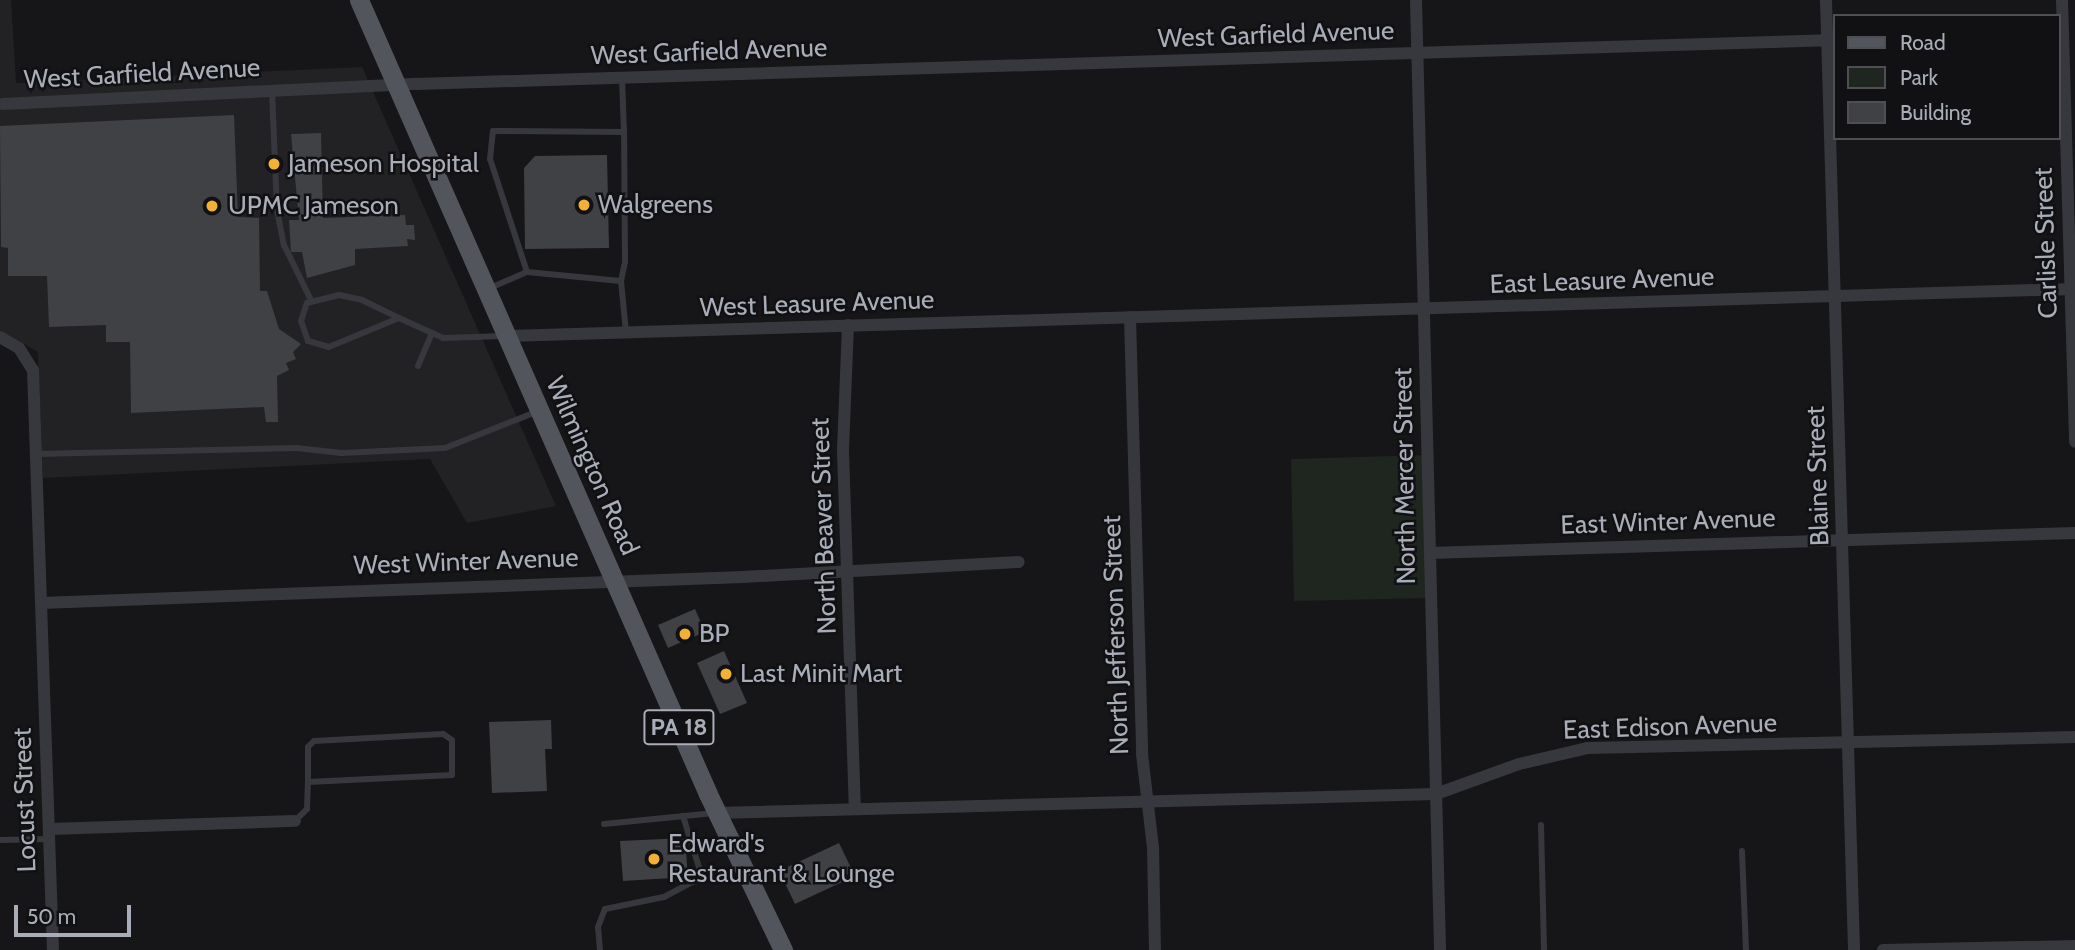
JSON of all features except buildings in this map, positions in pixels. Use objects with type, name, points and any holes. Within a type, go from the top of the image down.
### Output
[{"type":"main road","name":"Wilmington Road","points":[[359,0],[716,813],[783,950]]},
{"type":"street","name":"North Mercer Street","points":[[1416,0],[1440,950]]},
{"type":"street","name":"Blaine Street","points":[[1826,0],[1831,41],[1835,296],[1854,950]]},
{"type":"street","name":"Carlisle Street","points":[[2062,0],[2066,34],[2075,442]]},
{"type":"street","name":"West Garfield Avenue","points":[[1,104],[396,84],[1831,41]]},
{"type":"street","name":"East Leasure Avenue","points":[[1130,317],[2072,289]]},
{"type":"street","name":"West Leasure Avenue","points":[[506,335],[1130,317]]},
{"type":"street","name":"North Jefferson Street","points":[[1130,317],[1142,754],[1148,802],[1155,950]]},
{"type":"street","name":"North Beaver Street","points":[[848,326],[843,410],[855,809]]},
{"type":"street","name":"Locust Street","points":[[0,337],[27,357],[33,370],[52,950]]},
{"type":"street","name":"East Winter Avenue","points":[[1430,552],[2075,533]]},
{"type":"street","name":"West Winter Avenue","points":[[41,603],[1019,562]]},
{"type":"street","name":"East Edison Avenue","points":[[716,813],[1436,793],[1519,764],[1588,748],[2075,737]]},
{"type":"street","points":[[50,834],[295,821]]},
{"type":"street","points":[[1883,950],[2075,946]]},
{"type":"lane","points":[[622,78],[624,132],[621,281],[625,332]]},
{"type":"lane","points":[[272,91],[277,210],[284,245],[311,300]]},
{"type":"lane","points":[[527,272],[490,159],[493,131],[624,132]]},
{"type":"lane","points":[[486,289],[527,272],[621,281]]},
{"type":"lane","points":[[311,300],[339,295],[451,339],[506,335]]},
{"type":"lane","points":[[311,300],[300,321],[308,341],[317,346],[341,344],[399,318]]},
{"type":"lane","points":[[418,366],[432,333]]},
{"type":"lane","points":[[34,454],[296,447],[342,453],[445,448],[540,411]]},
{"type":"lane","points":[[295,821],[307,809],[308,747],[314,741],[443,734],[452,740],[452,775],[308,782]]},
{"type":"lane","points":[[604,824],[716,813]]},
{"type":"lane","points":[[600,950],[598,928],[605,909],[664,897],[702,877],[683,816]]},
{"type":"lane","points":[[1541,825],[1544,950]]},
{"type":"lane","points":[[0,840],[50,834]]},
{"type":"lane","points":[[1742,851],[1746,950]]},
{"type":"shaded area","name":"UPMC Jameson","points":[[0,0],[11,0],[16,83],[362,67],[556,506],[467,523],[430,459],[43,478],[38,352],[0,330]]},
{"type":"green space","points":[[1427,455],[1431,598],[1294,601],[1291,459]]},
{"type":"place","name":"Jameson Hospital","points":[[274,164]]},
{"type":"place","name":"Walgreens","points":[[584,205]]},
{"type":"place","name":"UPMC Jameson","points":[[212,206]]},
{"type":"place","name":"BP","points":[[685,634]]},
{"type":"place","name":"Last Minit Mart","points":[[726,674]]},
{"type":"place","name":"Edward's Restaurant & Lounge","points":[[654,859]]}]
